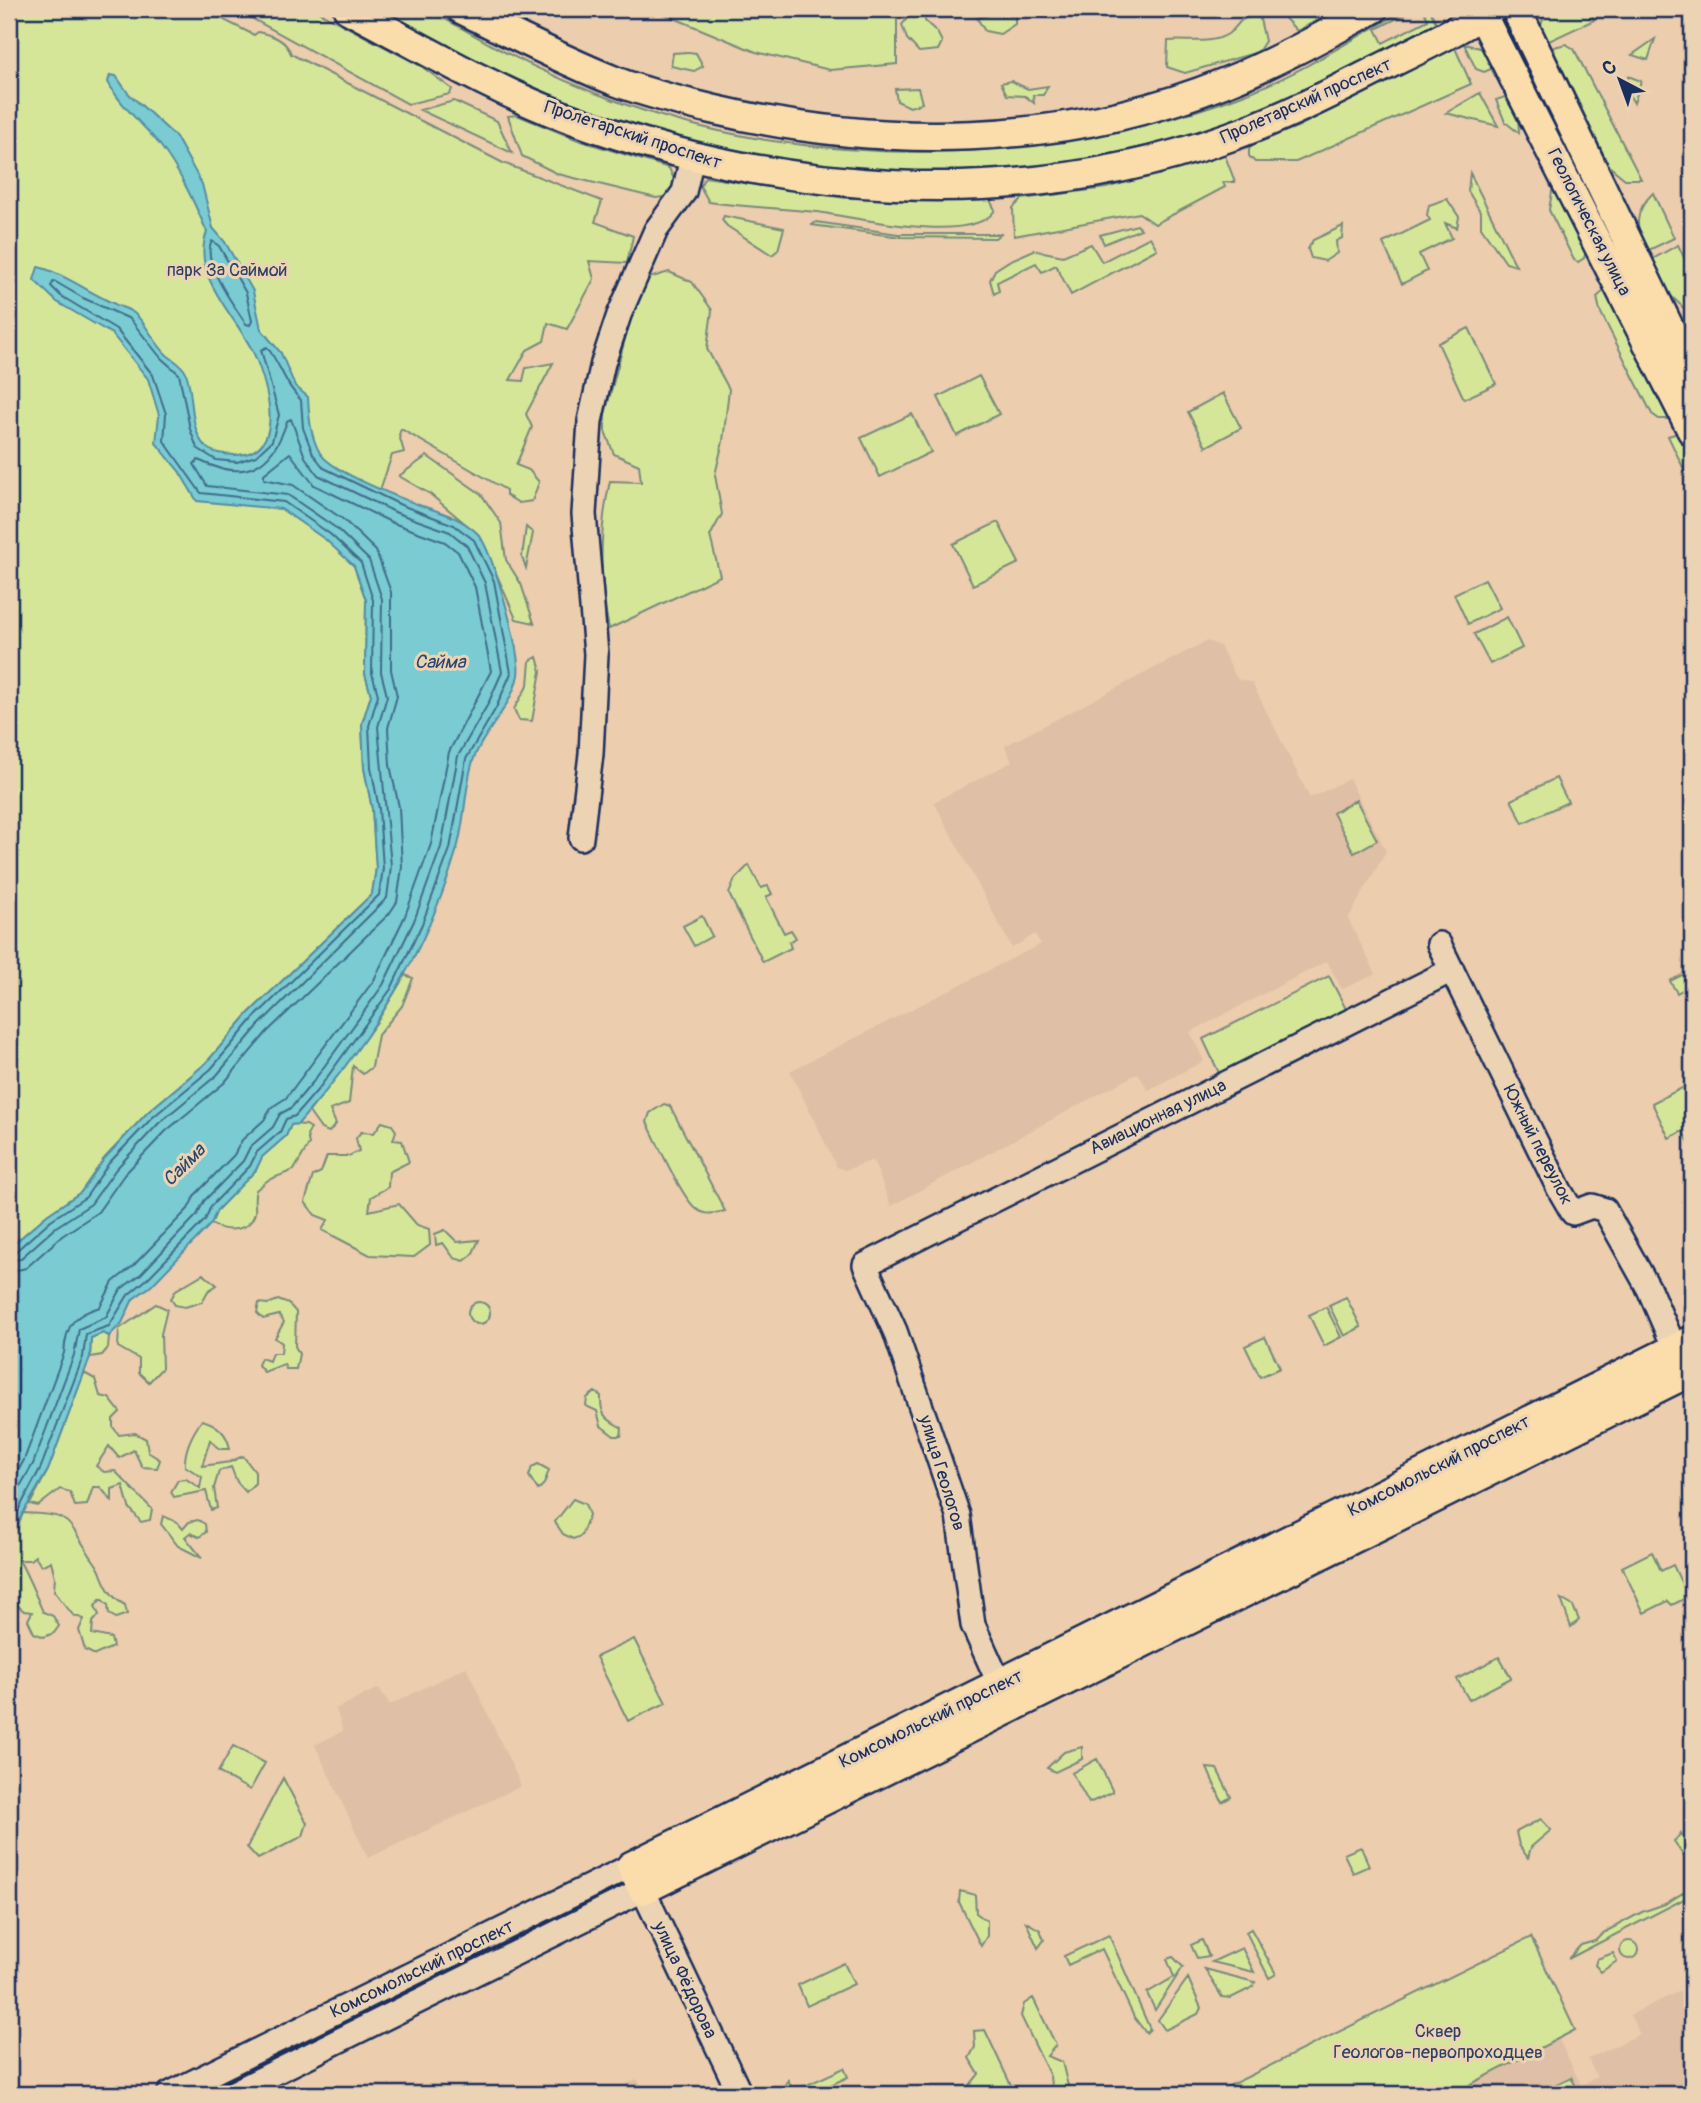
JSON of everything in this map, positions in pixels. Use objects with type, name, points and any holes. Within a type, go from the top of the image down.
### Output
[{"type":"main road","name":"Пролетарский проспект","points":[[348,9],[473,74],[565,117],[692,158],[759,172],[878,186],[998,184],[1105,170],[1228,137],[1352,83],[1484,11]]},
{"type":"main road","points":[[461,9],[617,82],[693,104],[803,128],[914,136],[1034,131],[1155,105],[1236,78],[1290,54],[1373,9]]},
{"type":"main road","name":"Геологическая улица","points":[[1516,9],[1692,375]]},
{"type":"main road","name":"Геологическая улица","points":[[1484,11],[1692,431]]},
{"type":"main road","name":"Комсомольский проспект","points":[[637,1878],[1180,1609],[1574,1398],[1684,1345]]},
{"type":"main road","name":"Комсомольский проспект","points":[[637,1878],[1000,1685],[1180,1609],[1586,1424],[1692,1371]]},
{"type":"main road","points":[[1574,1398],[1586,1424]]},
{"type":"street","points":[[581,838],[591,754],[596,654],[584,514],[590,422],[619,315],[656,230],[684,192],[692,158]]},
{"type":"street","name":"Южный переулок","points":[[1439,944],[1573,1213],[1592,1206],[1605,1210],[1684,1345]]},
{"type":"street","name":"Авиационная улица","points":[[865,1265],[1451,970]]},
{"type":"street","name":"улица Геологов","points":[[865,1265],[895,1331],[958,1515],[973,1625],[1000,1685]]},
{"type":"street","name":"Комсомольский проспект","points":[[169,2094],[637,1878]]},
{"type":"street","name":"Комсомольский проспект","points":[[231,2094],[637,1878]]},
{"type":"street","name":"улица Фёдорова","points":[[637,1878],[740,2094]]},
{"type":"shaded area","points":[[1207,641],[1220,646],[1237,679],[1252,683],[1310,798],[1349,779],[1386,851],[1348,919],[1376,974],[1342,989],[1327,961],[1190,1032],[1204,1061],[1148,1090],[1138,1073],[891,1206],[873,1160],[845,1170],[837,1167],[790,1071],[1041,944],[1035,934],[1012,948],[934,802],[1012,762],[1005,746]]},
{"type":"shaded area","points":[[466,1667],[521,1786],[368,1858],[315,1745],[343,1731],[336,1709],[379,1688],[390,1705]]},
{"type":"shaded area","points":[[1692,1985],[1692,2094],[1452,2093],[1558,2038],[1581,2085],[1597,2077],[1588,2059],[1640,2034],[1630,2015]]},
{"type":"shaded area","points":[[637,2079],[645,2094],[607,2094]]},
{"type":"green space","points":[[408,8],[426,11],[577,86],[627,105],[702,127],[780,142],[860,150],[941,152],[1022,146],[1102,134],[1179,116],[1273,83],[1407,9],[1415,9],[1376,29],[1383,43],[1428,20],[1423,9],[1429,9],[1437,24],[1328,81],[1262,110],[1182,138],[1075,162],[996,172],[876,174],[698,149],[529,89],[375,9]]},
{"type":"green space","name":"парк За Саймой","points":[[9,9],[220,9],[220,18],[254,35],[258,32],[278,38],[291,54],[503,163],[602,201],[595,222],[633,236],[627,263],[589,261],[594,279],[567,329],[548,323],[544,341],[527,350],[510,380],[523,381],[526,368],[553,363],[526,414],[532,427],[516,465],[529,470],[539,482],[532,501],[519,503],[506,495],[506,490],[401,429],[399,435],[404,452],[392,455],[354,566],[366,600],[365,674],[371,695],[362,724],[364,768],[372,809],[376,868],[372,894],[248,1014],[206,1063],[148,1112],[104,1159],[81,1192],[47,1215],[9,1248]]},
{"type":"green space","points":[[235,9],[313,9],[421,66],[452,89],[450,94],[408,104]]},
{"type":"green space","points":[[652,9],[897,9],[897,64],[830,70],[756,52]]},
{"type":"green space","points":[[992,9],[1000,9],[1002,17],[1015,15],[1015,24],[1000,34],[985,31],[977,18],[992,14]]},
{"type":"green space","points":[[1279,9],[1339,9],[1297,31]]},
{"type":"green space","points":[[1547,9],[1589,9],[1594,20],[1547,42],[1541,25]]},
{"type":"green space","points":[[913,11],[925,12],[925,21],[937,32],[942,42],[938,50],[919,52],[907,39],[902,25]]},
{"type":"green space","points":[[1259,15],[1265,41],[1258,52],[1185,73],[1167,67],[1168,41],[1199,41],[1221,37],[1233,30],[1242,20]]},
{"type":"green space","points":[[1655,39],[1648,60],[1632,55]]},
{"type":"green space","points":[[1464,44],[1484,49],[1498,66],[1484,72],[1476,69]]},
{"type":"green space","points":[[1566,44],[1574,49],[1641,179],[1625,179],[1609,166],[1555,54],[1554,47]]},
{"type":"green space","points":[[1455,48],[1471,84],[1296,162],[1255,162],[1249,156],[1249,149],[1255,143],[1297,127]]},
{"type":"green space","points":[[673,53],[696,53],[703,66],[694,71],[671,66]]},
{"type":"green space","points":[[1628,76],[1641,81],[1634,103],[1628,93]]},
{"type":"green space","points":[[1011,81],[1028,89],[1048,86],[1043,95],[1033,95],[1034,103],[1025,96],[1007,95],[1001,83]]},
{"type":"green space","points":[[918,88],[922,103],[910,107],[897,101],[895,89]]},
{"type":"green space","points":[[1480,93],[1498,126],[1446,113]]},
{"type":"green space","points":[[1505,97],[1518,119],[1519,133],[1505,122],[1496,100]]},
{"type":"green space","points":[[454,101],[497,121],[512,153],[420,110]]},
{"type":"green space","points":[[517,115],[578,140],[669,168],[678,188],[670,196],[656,198],[558,174],[522,156],[508,116]]},
{"type":"green space","points":[[1224,153],[1235,182],[1223,182],[1225,187],[1155,224],[1139,213],[1014,236],[1013,208],[1022,199],[1106,188]]},
{"type":"green space","points":[[1470,173],[1516,266],[1506,263],[1481,227],[1481,213],[1468,191]]},
{"type":"green space","points":[[705,177],[846,198],[990,200],[995,210],[983,221],[963,226],[939,228],[883,223],[817,212],[709,202],[700,186]]},
{"type":"green space","points":[[1553,186],[1588,246],[1584,258],[1578,262],[1574,260],[1549,210]]},
{"type":"green space","points":[[1653,193],[1674,238],[1647,251],[1640,235],[1638,221],[1642,207]]},
{"type":"green space","points":[[1447,199],[1459,217],[1457,228],[1445,223],[1452,238],[1419,254],[1427,271],[1402,284],[1383,243],[1430,220],[1427,215],[1429,205]]},
{"type":"green space","points":[[724,216],[784,228],[778,250],[772,255],[727,226],[722,220]]},
{"type":"green space","points":[[816,222],[898,234],[1000,234],[995,238],[901,237],[812,225]]},
{"type":"green space","points":[[1137,225],[1141,229],[1104,244],[1100,235]]},
{"type":"green space","points":[[1343,226],[1342,238],[1336,241],[1337,253],[1325,261],[1311,258],[1308,249],[1313,240]]},
{"type":"green space","points":[[1150,237],[1157,249],[1071,295],[1056,265],[1042,272],[1036,263],[997,282],[999,291],[994,294],[990,280],[995,270],[1034,250],[1063,256],[1091,244],[1102,262]]},
{"type":"green space","points":[[1678,245],[1692,274],[1692,312],[1689,313],[1668,293],[1651,260]]},
{"type":"green space","points":[[669,272],[692,282],[712,310],[707,349],[729,389],[723,441],[715,475],[722,514],[710,536],[720,576],[609,629],[603,592],[602,555],[610,481],[641,482],[639,465],[614,454],[605,431],[605,414],[633,309],[646,279]]},
{"type":"green space","points":[[1607,288],[1674,419],[1659,419],[1652,414],[1600,311],[1597,297]]},
{"type":"green space","points":[[1469,328],[1496,384],[1464,399],[1438,343]]},
{"type":"green space","points":[[979,376],[999,414],[957,436],[938,397]]},
{"type":"green space","points":[[1223,393],[1241,428],[1206,447],[1188,412]]},
{"type":"green space","points":[[912,414],[931,452],[880,477],[861,438]]},
{"type":"green space","points":[[1683,434],[1692,447],[1692,486],[1668,436]]},
{"type":"green space","points":[[427,456],[481,494],[501,523],[506,560],[521,584],[534,623],[516,619],[480,536],[430,494],[399,476]]},
{"type":"green space","points":[[998,522],[1019,563],[973,585],[953,544]]},
{"type":"green space","points":[[526,527],[533,533],[526,568],[522,557]]},
{"type":"green space","points":[[1485,579],[1500,608],[1468,624],[1454,594]]},
{"type":"green space","points":[[1507,617],[1522,648],[1490,664],[1474,634]]},
{"type":"green space","points":[[537,657],[541,671],[532,721],[519,720],[514,709],[528,685],[530,661]]},
{"type":"green space","points":[[1556,778],[1568,802],[1523,823],[1511,800]]},
{"type":"green space","points":[[1356,800],[1377,840],[1354,853],[1333,813]]},
{"type":"green space","points":[[749,865],[761,888],[768,886],[772,894],[766,897],[784,933],[791,930],[796,938],[789,942],[791,948],[763,962],[729,894],[735,879]]},
{"type":"green space","points":[[702,916],[712,936],[694,946],[683,926]]},
{"type":"green space","points":[[1692,970],[1692,985],[1677,993],[1670,981]]},
{"type":"green space","points":[[405,975],[413,978],[402,1006],[378,1035],[372,1067],[363,1074],[353,1066],[349,1103],[330,1110],[336,1124],[329,1132],[321,1129],[309,1112],[377,1022]]},
{"type":"green space","points":[[1329,976],[1348,1013],[1220,1075],[1203,1039]]},
{"type":"green space","points":[[1692,1083],[1690,1145],[1683,1131],[1669,1138],[1652,1103]]},
{"type":"green space","points":[[664,1104],[670,1106],[725,1211],[711,1214],[701,1212],[678,1183],[647,1122],[650,1113]]},
{"type":"green space","points":[[382,1122],[392,1125],[396,1131],[393,1140],[402,1141],[409,1162],[389,1172],[388,1187],[371,1197],[369,1211],[399,1204],[417,1225],[429,1229],[430,1245],[414,1257],[370,1255],[322,1230],[328,1220],[315,1215],[305,1202],[313,1176],[321,1172],[327,1156],[349,1156],[359,1151],[356,1138],[361,1132],[374,1133]]},
{"type":"green space","points":[[291,1124],[311,1128],[307,1135],[309,1144],[294,1170],[268,1180],[256,1190],[255,1213],[248,1224],[229,1229],[211,1224],[217,1210],[256,1170],[262,1157],[286,1136]]},
{"type":"green space","points":[[445,1230],[457,1242],[479,1240],[472,1255],[464,1261],[454,1258],[443,1243],[436,1245],[435,1234]]},
{"type":"green space","points":[[203,1274],[217,1285],[208,1291],[202,1302],[185,1307],[175,1305],[171,1299],[176,1290]]},
{"type":"green space","points":[[1346,1297],[1361,1327],[1344,1336],[1329,1305]]},
{"type":"green space","points":[[278,1300],[289,1304],[296,1312],[295,1346],[299,1354],[296,1369],[286,1369],[284,1364],[264,1372],[258,1365],[261,1358],[269,1361],[272,1353],[281,1353],[282,1343],[275,1338],[284,1322],[279,1315],[263,1319],[257,1313],[259,1303],[268,1304]]},
{"type":"green space","points":[[479,1302],[487,1305],[490,1313],[487,1321],[479,1324],[471,1321],[468,1313],[471,1305]]},
{"type":"green space","points":[[156,1304],[167,1309],[161,1334],[162,1368],[149,1382],[139,1373],[139,1359],[118,1347],[119,1329]]},
{"type":"green space","points":[[1326,1307],[1341,1337],[1324,1346],[1309,1315]]},
{"type":"green space","points":[[103,1333],[109,1336],[108,1348],[102,1355],[90,1357],[91,1338]]},
{"type":"green space","points":[[1265,1337],[1280,1368],[1260,1377],[1245,1346]]},
{"type":"green space","points":[[84,1373],[95,1379],[100,1396],[109,1398],[120,1412],[113,1419],[113,1427],[119,1435],[135,1433],[146,1439],[148,1452],[160,1460],[157,1468],[142,1467],[134,1450],[119,1458],[109,1446],[96,1466],[104,1472],[115,1471],[152,1509],[150,1520],[141,1522],[129,1507],[123,1485],[112,1489],[112,1501],[100,1487],[93,1487],[87,1505],[75,1506],[70,1492],[60,1489],[38,1506],[30,1504],[48,1470]]},
{"type":"green space","points":[[595,1392],[601,1396],[602,1409],[606,1416],[622,1428],[621,1436],[614,1436],[601,1426],[597,1411],[586,1406],[587,1398]]},
{"type":"green space","points":[[202,1420],[221,1430],[230,1449],[219,1449],[210,1440],[202,1466],[230,1462],[243,1456],[255,1472],[255,1483],[246,1492],[237,1482],[231,1467],[219,1471],[214,1488],[217,1508],[211,1510],[206,1491],[174,1497],[171,1492],[178,1480],[186,1479],[200,1488],[202,1477],[185,1466],[185,1460],[189,1442]]},
{"type":"green space","points":[[538,1464],[549,1470],[544,1484],[538,1490],[529,1476],[532,1467]]},
{"type":"green space","points":[[573,1499],[585,1504],[589,1515],[581,1536],[573,1539],[563,1534],[555,1522]]},
{"type":"green space","points":[[23,1513],[58,1517],[69,1524],[97,1566],[109,1591],[125,1605],[127,1614],[116,1618],[109,1614],[108,1605],[101,1599],[95,1606],[99,1615],[93,1622],[92,1634],[111,1638],[113,1647],[95,1655],[85,1650],[79,1630],[84,1619],[73,1615],[54,1591],[55,1577],[51,1561],[41,1566],[35,1556],[30,1560],[19,1560],[43,1612],[53,1616],[59,1626],[54,1633],[44,1637],[34,1633],[28,1620],[32,1612],[24,1611],[9,1598],[9,1546]]},
{"type":"green space","points":[[163,1516],[177,1522],[183,1529],[189,1522],[198,1520],[205,1524],[206,1532],[199,1537],[190,1533],[185,1537],[202,1558],[178,1546],[161,1524]]},
{"type":"green space","points":[[1652,1552],[1661,1571],[1673,1565],[1688,1597],[1672,1605],[1668,1601],[1644,1613],[1622,1567]]},
{"type":"green space","points":[[1561,1599],[1573,1606],[1579,1620],[1571,1627]]},
{"type":"green space","points":[[634,1639],[666,1703],[628,1721],[596,1657]]},
{"type":"green space","points":[[1499,1657],[1511,1678],[1469,1700],[1457,1679]]},
{"type":"green space","points":[[233,1746],[265,1763],[250,1790],[218,1772]]},
{"type":"green space","points":[[1082,1747],[1082,1759],[1055,1772],[1047,1768],[1064,1752]]},
{"type":"green space","points":[[1097,1759],[1113,1792],[1089,1803],[1072,1773]]},
{"type":"green space","points":[[1207,1768],[1217,1769],[1231,1797],[1222,1802]]},
{"type":"green space","points":[[283,1778],[307,1823],[303,1836],[258,1859],[247,1847]]},
{"type":"green space","points":[[1541,1819],[1551,1830],[1531,1847],[1528,1858],[1519,1845],[1516,1832]]},
{"type":"green space","points":[[1681,1833],[1692,1857],[1692,1895],[1568,1959],[1581,1945],[1595,1941],[1603,1933],[1642,1912],[1665,1904],[1689,1889],[1685,1875],[1690,1865],[1674,1842]]},
{"type":"green space","points":[[1361,1847],[1369,1866],[1353,1873],[1344,1854]]},
{"type":"green space","points":[[960,1891],[975,1895],[976,1913],[987,1921],[987,1936],[981,1946],[959,1902]]},
{"type":"green space","points":[[1026,1922],[1040,1930],[1044,1940],[1038,1948]]},
{"type":"green space","points":[[1251,1929],[1276,1974],[1269,1978],[1246,1932]]},
{"type":"green space","points":[[1109,1935],[1150,2029],[1146,2033],[1134,2017],[1102,1949],[1068,1965],[1064,1956]]},
{"type":"green space","name":"Сквер Геологов-первопроходцев","points":[[1531,1937],[1575,2030],[1452,2094],[1231,2094],[1227,2087]]},
{"type":"green space","points":[[1202,1940],[1209,1956],[1197,1958],[1191,1945]]},
{"type":"green space","points":[[1629,1941],[1635,1944],[1638,1950],[1635,1956],[1629,1959],[1623,1956],[1620,1950],[1623,1944]]},
{"type":"green space","points":[[1242,1948],[1254,1972],[1212,1962]]},
{"type":"green space","points":[[1613,1953],[1617,1961],[1601,1972],[1595,1965],[1597,1959]]},
{"type":"green space","points":[[1173,1957],[1183,1967],[1155,2010],[1147,1993],[1174,1977],[1167,1959]]},
{"type":"green space","points":[[844,1963],[854,1984],[807,2006],[798,1985]]},
{"type":"green space","points":[[1205,1969],[1255,1982],[1253,1987],[1231,1998],[1222,1997]]},
{"type":"green space","points":[[1188,1978],[1201,2008],[1198,2014],[1165,2030],[1158,2020]]},
{"type":"green space","points":[[1033,1998],[1056,2045],[1047,2056],[1062,2062],[1070,2094],[1052,2094],[1050,2076],[1021,2016],[1024,2004]]},
{"type":"green space","points":[[985,2030],[1015,2094],[950,2094],[966,2090],[979,2074],[969,2058],[975,2047],[974,2031]]},
{"type":"green space","points":[[844,2068],[848,2077],[811,2094],[779,2094],[788,2080],[794,2091]]},
{"type":"green space","points":[[1571,2077],[1580,2094],[1536,2094]]},
{"type":"water","name":"Сайма","points":[[110,75],[116,76],[128,93],[176,137],[202,184],[213,228],[225,242],[253,291],[261,329],[281,353],[295,386],[308,397],[312,433],[320,453],[327,461],[367,484],[452,517],[478,534],[491,560],[505,603],[516,647],[518,675],[510,698],[476,753],[469,775],[459,841],[443,890],[392,997],[324,1094],[298,1124],[291,1125],[286,1136],[262,1157],[256,1170],[217,1210],[211,1224],[151,1286],[133,1299],[122,1323],[109,1336],[103,1333],[91,1338],[90,1357],[48,1470],[23,1513],[9,1546],[9,1248],[47,1215],[81,1192],[104,1159],[148,1112],[206,1063],[248,1014],[372,894],[376,868],[372,809],[364,768],[362,724],[371,695],[365,674],[366,600],[354,566],[326,540],[281,509],[197,501],[179,471],[156,443],[159,415],[148,379],[112,334],[57,302],[34,280],[38,267],[46,269],[139,317],[162,350],[185,370],[196,429],[207,448],[234,455],[251,452],[262,444],[270,419],[266,388],[250,346],[211,283],[203,249],[207,232],[174,165],[119,99],[108,82]]}]
